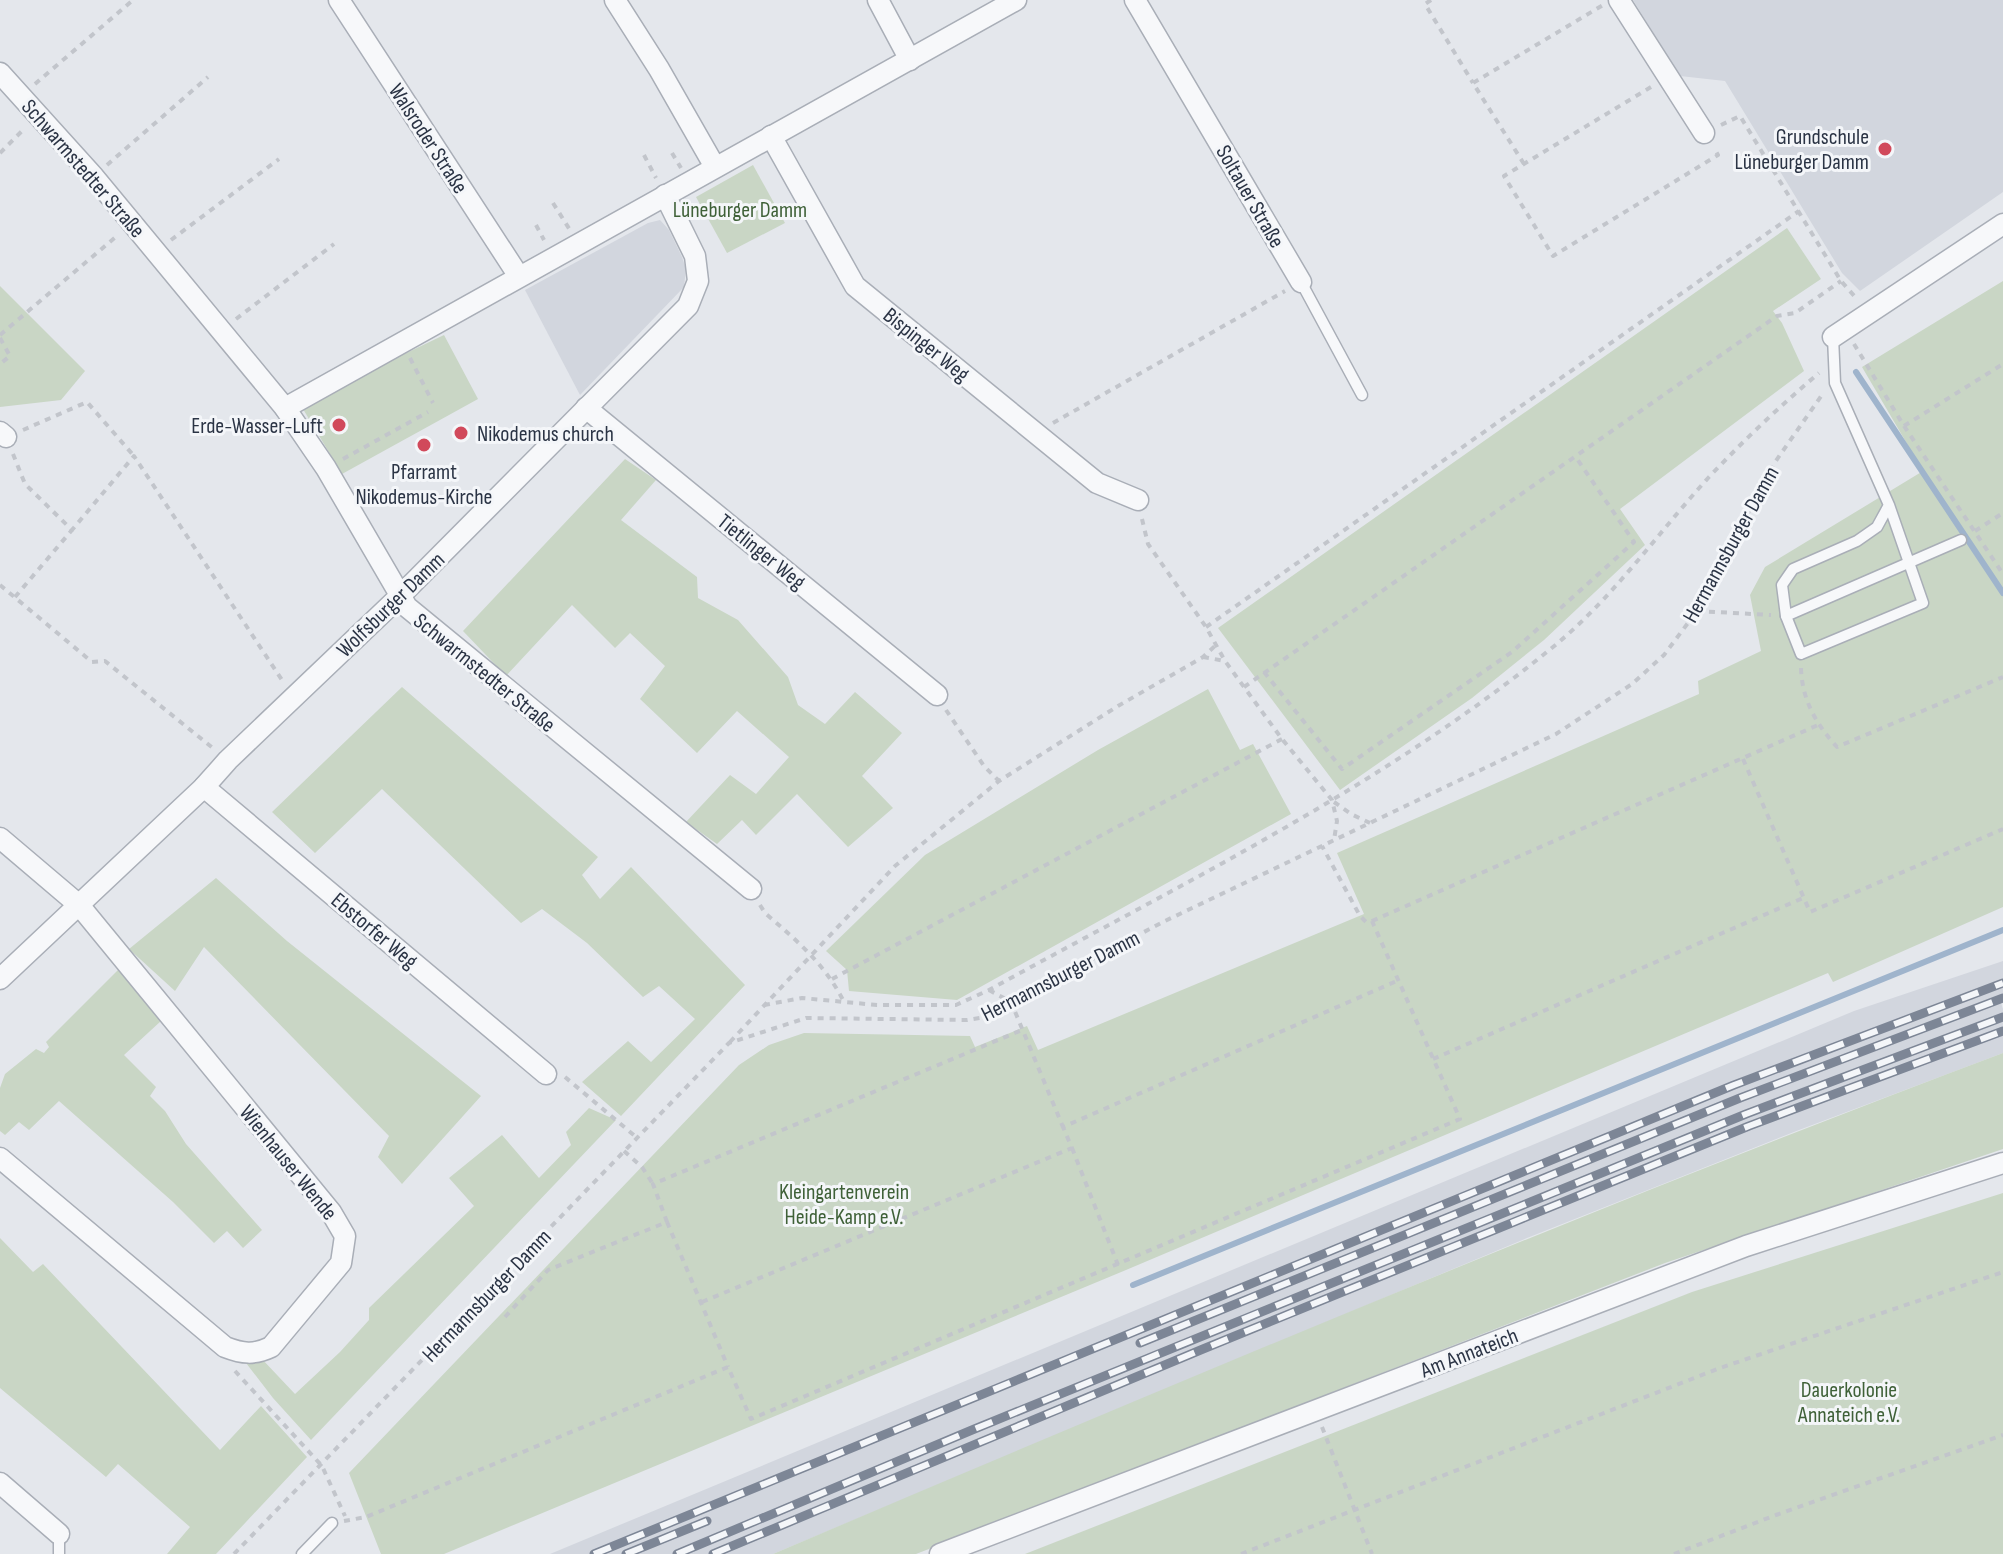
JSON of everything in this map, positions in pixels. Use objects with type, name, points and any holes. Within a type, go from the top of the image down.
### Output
[{"type":"street","name":"Walsroder Straße","points":[[339,0],[518,275]]},
{"type":"street","points":[[615,0],[715,167]]},
{"type":"street","points":[[878,0],[910,60]]},
{"type":"street","points":[[285,408],[518,275],[1016,0]]},
{"type":"street","name":"Soltauer Straße","points":[[1135,0],[1301,282]]},
{"type":"street","points":[[1619,0],[1704,133]]},
{"type":"street","name":"Schwarmstedter Straße","points":[[0,73],[94,177],[285,408],[326,468],[407,607],[751,889]]},
{"type":"street","name":"Bispinger Weg","points":[[771,136],[855,286],[1097,483],[1138,500]]},
{"type":"street","name":"Wolfsburger Damm","points":[[0,979],[204,787],[228,760],[400,596],[688,306],[698,281],[695,256],[665,195]]},
{"type":"street","points":[[1839,334],[2003,224]]},
{"type":"street","name":"Tietlinger Weg","points":[[586,408],[937,695]]},
{"type":"street","name":"Ebstorfer Weg","points":[[204,787],[546,1074]]},
{"type":"street","name":"Wienhauser Wende","points":[[0,838],[79,905],[331,1212],[345,1236],[341,1263],[271,1347],[258,1353],[242,1354],[225,1347]]},
{"type":"street","points":[[0,1158],[225,1347]]},
{"type":"street","name":"Am Annateich","points":[[940,1554],[1746,1246],[2003,1163]]},
{"type":"street","points":[[0,1483],[59,1544]]},
{"type":"lane","name":"Soltauer Straße","points":[[1301,282],[1362,395]]},
{"type":"lane","points":[[1839,334],[1835,383],[1889,505],[1923,603],[1801,654],[1786,616],[1782,585],[1793,569],[1857,541],[1877,527],[1889,505]]},
{"type":"lane","points":[[1786,616],[1961,540]]},
{"type":"lane","points":[[302,1554],[332,1523]]},
{"type":"path","points":[[21,96],[133,0]]},
{"type":"path","points":[[1431,0],[1425,4],[1524,164]]},
{"type":"path","points":[[1473,83],[1611,0]]},
{"type":"path","points":[[94,177],[208,77]]},
{"type":"path","points":[[1668,77],[1504,176],[1553,256],[1718,155],[1704,133],[1740,116],[1841,281],[1869,314]]},
{"type":"path","points":[[0,153],[38,116]]},
{"type":"path","points":[[644,155],[647,161]]},
{"type":"path","points":[[156,251],[279,159]]},
{"type":"path","points":[[553,203],[577,243]]},
{"type":"path","points":[[1206,627],[1799,211]]},
{"type":"path","points":[[0,364],[10,356],[0,337],[132,223]]},
{"type":"path","points":[[221,330],[334,244]]},
{"type":"path","points":[[1244,687],[1777,316],[1795,313],[1841,281]]},
{"type":"path","points":[[1035,433],[1301,282]]},
{"type":"path","points":[[764,1005],[802,998],[877,1005],[956,1005],[989,990],[1332,800],[1467,714],[1556,645],[1614,588],[1707,479],[1820,373],[1839,334],[2003,574]]},
{"type":"path","points":[[402,342],[433,403]]},
{"type":"path","points":[[1904,426],[2003,364]]},
{"type":"path","name":"Hermannsburger Damm","points":[[234,1554],[729,1043],[806,1018],[980,1018],[1165,921],[1556,734],[1632,684],[1664,655],[1697,611],[1773,465],[1827,389],[1835,383]]},
{"type":"path","points":[[72,530],[25,484],[3,435],[87,402],[134,456],[294,697]]},
{"type":"path","points":[[326,468],[428,412]]},
{"type":"path","points":[[15,597],[134,456]]},
{"type":"path","points":[[1264,672],[1342,769],[1512,652],[1634,542],[1575,456]]},
{"type":"path","points":[[1138,500],[1148,544],[1206,627],[1225,661],[1282,739],[1332,800],[1370,823]]},
{"type":"path","points":[[1974,531],[2003,513]]},
{"type":"path","points":[[0,585],[92,662],[105,661],[228,760]]},
{"type":"path","points":[[1697,611],[1786,616]]},
{"type":"path","points":[[729,1043],[895,866],[999,781],[1203,657],[1217,644]]},
{"type":"path","points":[[1801,654],[1802,686],[1818,725],[1837,747],[2003,677]]},
{"type":"path","points":[[1203,657],[1225,661]]},
{"type":"path","points":[[937,695],[984,766],[999,781]]},
{"type":"path","points":[[1322,846],[1360,916],[1366,922],[1372,921],[1818,725]]},
{"type":"path","points":[[832,979],[1282,739]]},
{"type":"path","points":[[1743,759],[1810,912],[2003,829]]},
{"type":"path","points":[[1332,800],[1337,821],[1334,840]]},
{"type":"path","points":[[751,889],[765,913],[811,953],[832,979],[843,1000]]},
{"type":"path","points":[[1433,1059],[1803,898]]},
{"type":"path","points":[[624,1151],[642,1167],[653,1184],[751,1419],[1460,1119],[1372,921]]},
{"type":"path","points":[[1063,1127],[1399,980]]},
{"type":"path","points":[[989,990],[1011,1002],[1118,1265]]},
{"type":"path","points":[[653,1184],[1022,1030]]},
{"type":"path","points":[[546,1074],[558,1071],[636,1137]]},
{"type":"path","points":[[702,1302],[1072,1148]]},
{"type":"path","points":[[505,1317],[548,1270],[667,1222]]},
{"type":"path","points":[[1241,1554],[1720,1368],[2003,1272]]},
{"type":"path","points":[[225,1347],[236,1372],[322,1466],[348,1520]]},
{"type":"path","points":[[332,1523],[366,1517],[728,1367]]},
{"type":"path","points":[[1316,1410],[1372,1554]]},
{"type":"path","points":[[1674,1554],[2003,1435]]},
{"type":"shaded area","name":"Grundschule Lüneburger Damm","points":[[1633,0],[2003,0],[2003,192],[1860,291],[1842,273],[1725,81],[1680,76]]},
{"type":"shaded area","points":[[660,220],[669,230],[682,257],[686,269],[684,287],[580,395],[525,290],[648,223]]},
{"type":"shaded area","points":[[2003,961],[2003,1053],[1527,1238],[773,1554],[550,1554],[1854,1011]]},
{"type":"green space","name":"Lüneburger Damm","points":[[753,165],[785,223],[727,253],[696,197]]},
{"type":"green space","points":[[1787,228],[1821,279],[1773,311],[1782,323],[1804,371],[1620,509],[1645,545],[1544,640],[1472,698],[1340,790],[1218,628]]},
{"type":"green space","name":"Kleingartenverein Heide-Kamp e.V.","points":[[2003,281],[2003,907],[1833,982],[1828,973],[444,1554],[381,1554],[349,1473],[739,1065],[769,1045],[804,1033],[970,1036],[975,1047],[1027,1026],[1038,1050],[1364,914],[1337,853],[1699,694],[1698,681],[1761,651],[1750,595],[1765,567],[1923,471],[1862,367]]},
{"type":"green space","points":[[0,286],[85,371],[61,400],[0,407]]},
{"type":"green space","points":[[444,335],[478,399],[342,474],[300,404]]},
{"type":"green space","points":[[625,459],[656,480],[621,520],[697,577],[698,598],[738,620],[788,677],[798,705],[825,724],[855,692],[902,733],[862,776],[893,808],[848,847],[797,794],[756,835],[742,820],[717,844],[686,822],[730,775],[756,794],[789,757],[737,711],[697,753],[640,699],[665,666],[630,633],[615,648],[572,605],[506,676],[463,631]]},
{"type":"green space","points":[[402,687],[598,857],[582,875],[600,899],[631,867],[745,985],[621,1116],[582,1082],[628,1041],[651,1062],[695,1019],[659,986],[643,997],[587,943],[542,909],[521,923],[382,789],[315,853],[272,812]]},
{"type":"green space","points":[[1208,689],[1240,750],[1253,744],[1291,814],[957,1000],[849,991],[847,970],[826,951],[925,855],[1098,750]]},
{"type":"green space","points":[[216,878],[287,941],[481,1096],[402,1184],[378,1157],[389,1136],[204,947],[175,991],[129,949]]},
{"type":"green space","points":[[119,969],[161,1021],[124,1055],[156,1087],[150,1096],[165,1111],[186,1144],[262,1230],[243,1248],[227,1231],[214,1243],[173,1202],[59,1101],[29,1130],[19,1122],[5,1135],[0,1131],[0,1088],[5,1074],[36,1049],[44,1053],[49,1047],[46,1042]]},
{"type":"green space","points":[[2003,1053],[2003,1149],[1665,1263],[916,1554],[773,1554],[1539,1234]]},
{"type":"green space","points":[[589,1108],[616,1120],[311,1440],[246,1363],[261,1358],[295,1394],[369,1320],[369,1308],[474,1206],[449,1178],[502,1135],[539,1178],[571,1145],[566,1132]]},
{"type":"green space","name":"Dauerkolonie Annateich e.V.","points":[[2003,1193],[2003,1554],[1025,1554],[1692,1292]]},
{"type":"green space","points":[[0,1238],[33,1272],[43,1264],[220,1450],[261,1406],[307,1457],[216,1554],[167,1554],[190,1527],[118,1464],[106,1477],[0,1388]]},
{"type":"waterway","points":[[1856,372],[2003,593]]},
{"type":"waterway","points":[[1133,1285],[2003,930]]},
{"type":"railway","points":[[594,1554],[1734,1085],[2003,983]]},
{"type":"railway","points":[[1140,1343],[1740,1098],[2003,998]]},
{"type":"railway","points":[[677,1554],[1746,1114],[2003,1017]]},
{"type":"railway","points":[[713,1554],[1749,1126],[2003,1031]]},
{"type":"railway","points":[[626,1554],[707,1521]]},
{"type":"place","name":"Grundschule Lüneburger Damm","points":[[1885,149]]},
{"type":"place","name":"Erde-Wasser-Luft","points":[[339,425]]},
{"type":"place","name":"Nikodemus church","points":[[461,433]]},
{"type":"place","name":"Pfarramt Nikodemus-Kirche","points":[[424,445]]}]
